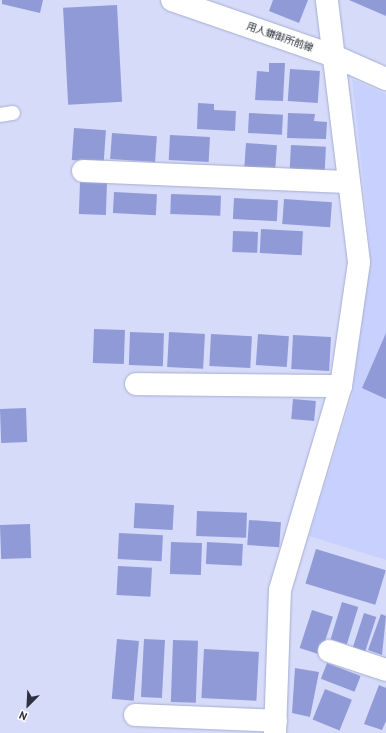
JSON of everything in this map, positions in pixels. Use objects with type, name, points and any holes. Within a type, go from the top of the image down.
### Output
[{"type":"street","name":"用人鎌御所前線","points":[[172,0],[334,56],[386,79]]},
{"type":"street","points":[[135,715],[276,727],[280,590],[340,386],[359,262],[348,182],[327,0]]},
{"type":"street","points":[[83,171],[348,182]]},
{"type":"street","points":[[136,384],[340,386]]},
{"type":"street","points":[[329,651],[386,670]]},
{"type":"shaded area","points":[[352,79],[386,94],[386,560],[309,536],[352,396],[370,248]]},
{"type":"building","points":[[2,0],[43,0],[40,13],[2,4]]},
{"type":"building","points":[[273,0],[308,0],[299,23],[269,11]]},
{"type":"building","points":[[349,0],[386,0],[386,16]]},
{"type":"building","points":[[117,5],[122,102],[68,105],[63,8]]},
{"type":"building","points":[[269,63],[285,63],[283,101],[255,100],[257,71],[269,72]]},
{"type":"building","points":[[290,69],[320,71],[318,103],[288,101]]},
{"type":"building","points":[[198,103],[214,104],[214,110],[236,111],[235,131],[197,129]]},
{"type":"building","points":[[249,113],[283,115],[282,135],[248,133]]},
{"type":"building","points":[[288,113],[315,114],[314,121],[327,122],[326,139],[287,138]]},
{"type":"building","points":[[74,128],[106,130],[104,162],[72,160]]},
{"type":"building","points":[[112,133],[157,136],[155,162],[110,159]]},
{"type":"building","points":[[170,135],[210,137],[209,162],[169,160]]},
{"type":"building","points":[[246,143],[277,145],[275,170],[244,168]]},
{"type":"building","points":[[291,145],[326,147],[325,172],[290,170]]},
{"type":"building","points":[[80,182],[107,183],[106,215],[79,214]]},
{"type":"building","points":[[114,192],[157,194],[156,215],[113,213]]},
{"type":"building","points":[[171,194],[221,196],[220,216],[170,214]]},
{"type":"building","points":[[234,198],[278,200],[277,221],[233,219]]},
{"type":"building","points":[[284,199],[332,202],[330,227],[282,224]]},
{"type":"building","points":[[261,229],[303,231],[302,255],[260,253]]},
{"type":"building","points":[[233,231],[258,232],[257,253],[232,252]]},
{"type":"building","points":[[94,329],[125,330],[124,364],[93,363]]},
{"type":"building","points":[[130,332],[164,333],[163,366],[129,365]]},
{"type":"building","points":[[169,332],[205,334],[203,369],[167,367]]},
{"type":"building","points":[[386,333],[386,399],[362,388]]},
{"type":"building","points":[[211,334],[252,336],[250,368],[209,366]]},
{"type":"building","points":[[258,334],[289,336],[287,367],[256,365]]},
{"type":"building","points":[[293,335],[331,337],[329,371],[291,369]]},
{"type":"building","points":[[293,399],[316,401],[314,421],[291,419]]},
{"type":"building","points":[[26,408],[27,442],[1,443],[0,409]]},
{"type":"building","points":[[135,503],[174,505],[173,530],[134,528]]},
{"type":"building","points":[[197,511],[247,513],[246,538],[196,536]]},
{"type":"building","points":[[249,520],[281,522],[279,547],[247,545]]},
{"type":"building","points":[[30,524],[31,558],[1,559],[0,525]]},
{"type":"building","points":[[119,533],[163,535],[162,561],[118,559]]},
{"type":"building","points":[[171,542],[202,543],[201,575],[170,574]]},
{"type":"building","points":[[207,542],[243,544],[242,566],[206,564]]},
{"type":"building","points":[[316,549],[386,570],[375,605],[305,583]]},
{"type":"building","points":[[118,566],[152,568],[150,597],[116,595]]},
{"type":"building","points":[[342,602],[358,607],[347,644],[331,639]]},
{"type":"building","points":[[312,610],[333,617],[321,655],[300,648]]},
{"type":"building","points":[[364,613],[376,617],[365,651],[353,647]]},
{"type":"building","points":[[381,614],[386,616],[382,655],[368,650]]},
{"type":"building","points":[[117,639],[139,641],[134,701],[112,699]]},
{"type":"building","points":[[144,639],[165,640],[162,698],[141,697]]},
{"type":"building","points":[[173,640],[198,641],[196,703],[171,702]]},
{"type":"building","points":[[204,649],[259,652],[256,701],[201,698]]},
{"type":"building","points":[[327,663],[361,676],[355,692],[321,679]]},
{"type":"building","points":[[295,668],[319,672],[310,717],[292,713]]},
{"type":"building","points":[[379,685],[386,688],[386,721],[382,730],[364,724]]},
{"type":"building","points":[[325,689],[352,700],[340,730],[313,720]]}]
